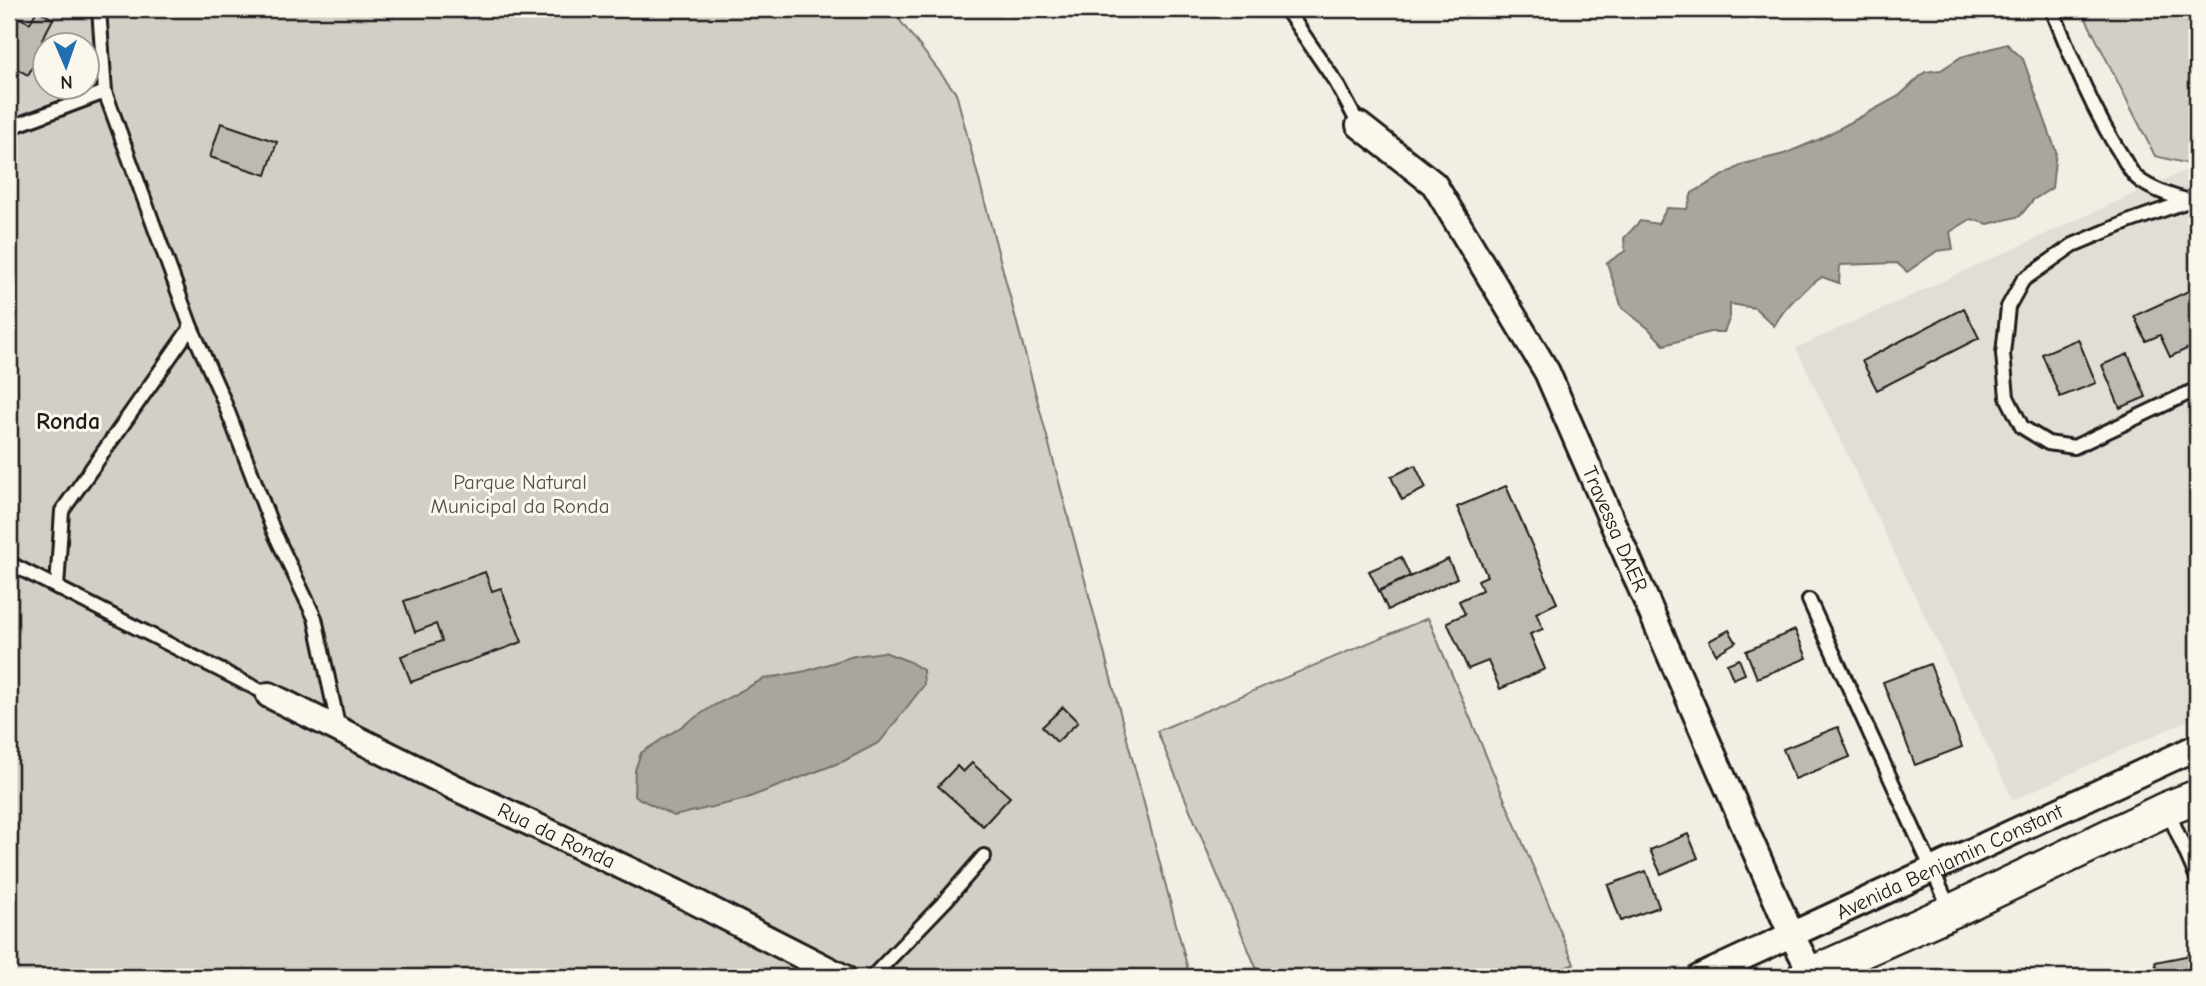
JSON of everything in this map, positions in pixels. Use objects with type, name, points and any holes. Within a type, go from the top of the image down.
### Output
[{"type":"main road","points":[[1808,976],[1846,969],[1952,911],[2166,809],[2197,797]]},
{"type":"street","name":"Travessa DAER","points":[[1359,125],[1434,184],[1547,372],[1808,976]]},
{"type":"street","name":"Rua da Ronda","points":[[270,695],[454,787],[678,893],[843,977]]},
{"type":"street","name":"Avenida Benjamin Constant","points":[[1700,977],[2197,747]]},
{"type":"lane","points":[[99,9],[105,92],[191,327],[223,399],[274,532],[315,618],[339,730]]},
{"type":"lane","points":[[1286,9],[1338,85],[1359,125]]},
{"type":"lane","points":[[2052,9],[2105,130],[2137,178],[2162,192],[2193,201]]},
{"type":"lane","points":[[9,128],[105,92]]},
{"type":"lane","points":[[2193,201],[2127,222],[2073,245],[2023,280],[2008,307],[2003,354],[2007,397],[2022,427],[2048,443],[2074,447],[2197,388]]},
{"type":"lane","points":[[57,587],[62,511],[191,327]]},
{"type":"lane","points":[[9,563],[270,695]]},
{"type":"lane","points":[[1809,600],[1952,911]]},
{"type":"lane","points":[[2166,809],[2197,878]]},
{"type":"lane","points":[[872,977],[937,910],[984,856]]},
{"type":"shaded area","points":[[2007,44],[2023,59],[2056,151],[2052,188],[2033,200],[2020,216],[1988,224],[1971,219],[1950,232],[1953,249],[1937,251],[1907,272],[1897,263],[1840,265],[1839,283],[1822,277],[1795,299],[1774,326],[1755,308],[1730,304],[1730,317],[1724,332],[1710,332],[1664,345],[1648,328],[1622,308],[1607,263],[1625,251],[1624,238],[1640,221],[1658,224],[1667,208],[1687,209],[1692,193],[1744,164],[1784,154],[1820,139],[1899,96],[1925,72],[1941,70],[1961,57]]},
{"type":"shaded area","points":[[2197,165],[2197,716],[2013,800],[1796,348]]},
{"type":"shaded area","points":[[884,652],[923,670],[924,685],[880,742],[844,761],[742,800],[674,816],[634,796],[635,770],[641,753],[713,706],[763,679],[806,671],[854,656]]},
{"type":"green space","name":"Parque Natural Municipal da Ronda","points":[[9,9],[891,9],[956,93],[1190,977],[9,977]]},
{"type":"green space","points":[[2081,9],[2197,9],[2197,166],[2155,156]]},
{"type":"green space","points":[[1428,618],[1574,964],[1543,977],[1260,977],[1157,731]]},
{"type":"building","points":[[37,10],[53,19],[46,32],[32,32],[32,68],[28,75],[9,64],[9,24],[14,15],[30,23]]},
{"type":"building","points":[[221,123],[277,142],[266,175],[210,157]]},
{"type":"building","points":[[2197,287],[2197,344],[2170,357],[2160,335],[2146,341],[2134,316]]},
{"type":"building","points":[[1964,308],[1979,338],[1877,390],[1862,361]]},
{"type":"building","points":[[2078,339],[2096,383],[2060,397],[2042,354]]},
{"type":"building","points":[[2128,354],[2146,397],[2120,408],[2102,365]]},
{"type":"building","points":[[1415,465],[1426,488],[1402,500],[1391,477]]},
{"type":"building","points":[[1506,486],[1557,603],[1536,613],[1543,629],[1530,634],[1545,669],[1500,689],[1488,661],[1468,669],[1447,622],[1465,614],[1459,601],[1482,590],[1478,580],[1487,576],[1457,507]]},
{"type":"building","points":[[1401,557],[1410,576],[1379,591],[1369,571]]},
{"type":"building","points":[[1448,559],[1457,578],[1388,610],[1379,591]]},
{"type":"building","points":[[485,572],[492,591],[501,588],[522,642],[411,682],[401,656],[442,641],[436,624],[415,632],[404,601]]},
{"type":"building","points":[[1729,630],[1736,642],[1716,654],[1709,641]]},
{"type":"building","points":[[1795,630],[1807,658],[1757,678],[1746,651]]},
{"type":"building","points":[[1739,659],[1745,674],[1733,679],[1727,664]]},
{"type":"building","points":[[1930,664],[1962,747],[1915,765],[1883,682]]},
{"type":"building","points":[[1063,707],[1078,722],[1057,742],[1042,727]]},
{"type":"building","points":[[1838,727],[1850,757],[1795,779],[1783,749]]},
{"type":"building","points":[[972,763],[1010,797],[983,826],[938,786],[957,766],[963,772]]},
{"type":"building","points":[[1688,834],[1698,858],[1661,874],[1650,850]]},
{"type":"building","points":[[1646,871],[1659,907],[1621,921],[1608,885]]},
{"type":"building","points":[[2196,954],[2197,977],[2158,977],[2155,962]]},
{"type":"district","name":"Ronda","points":[[68,421]]}]
